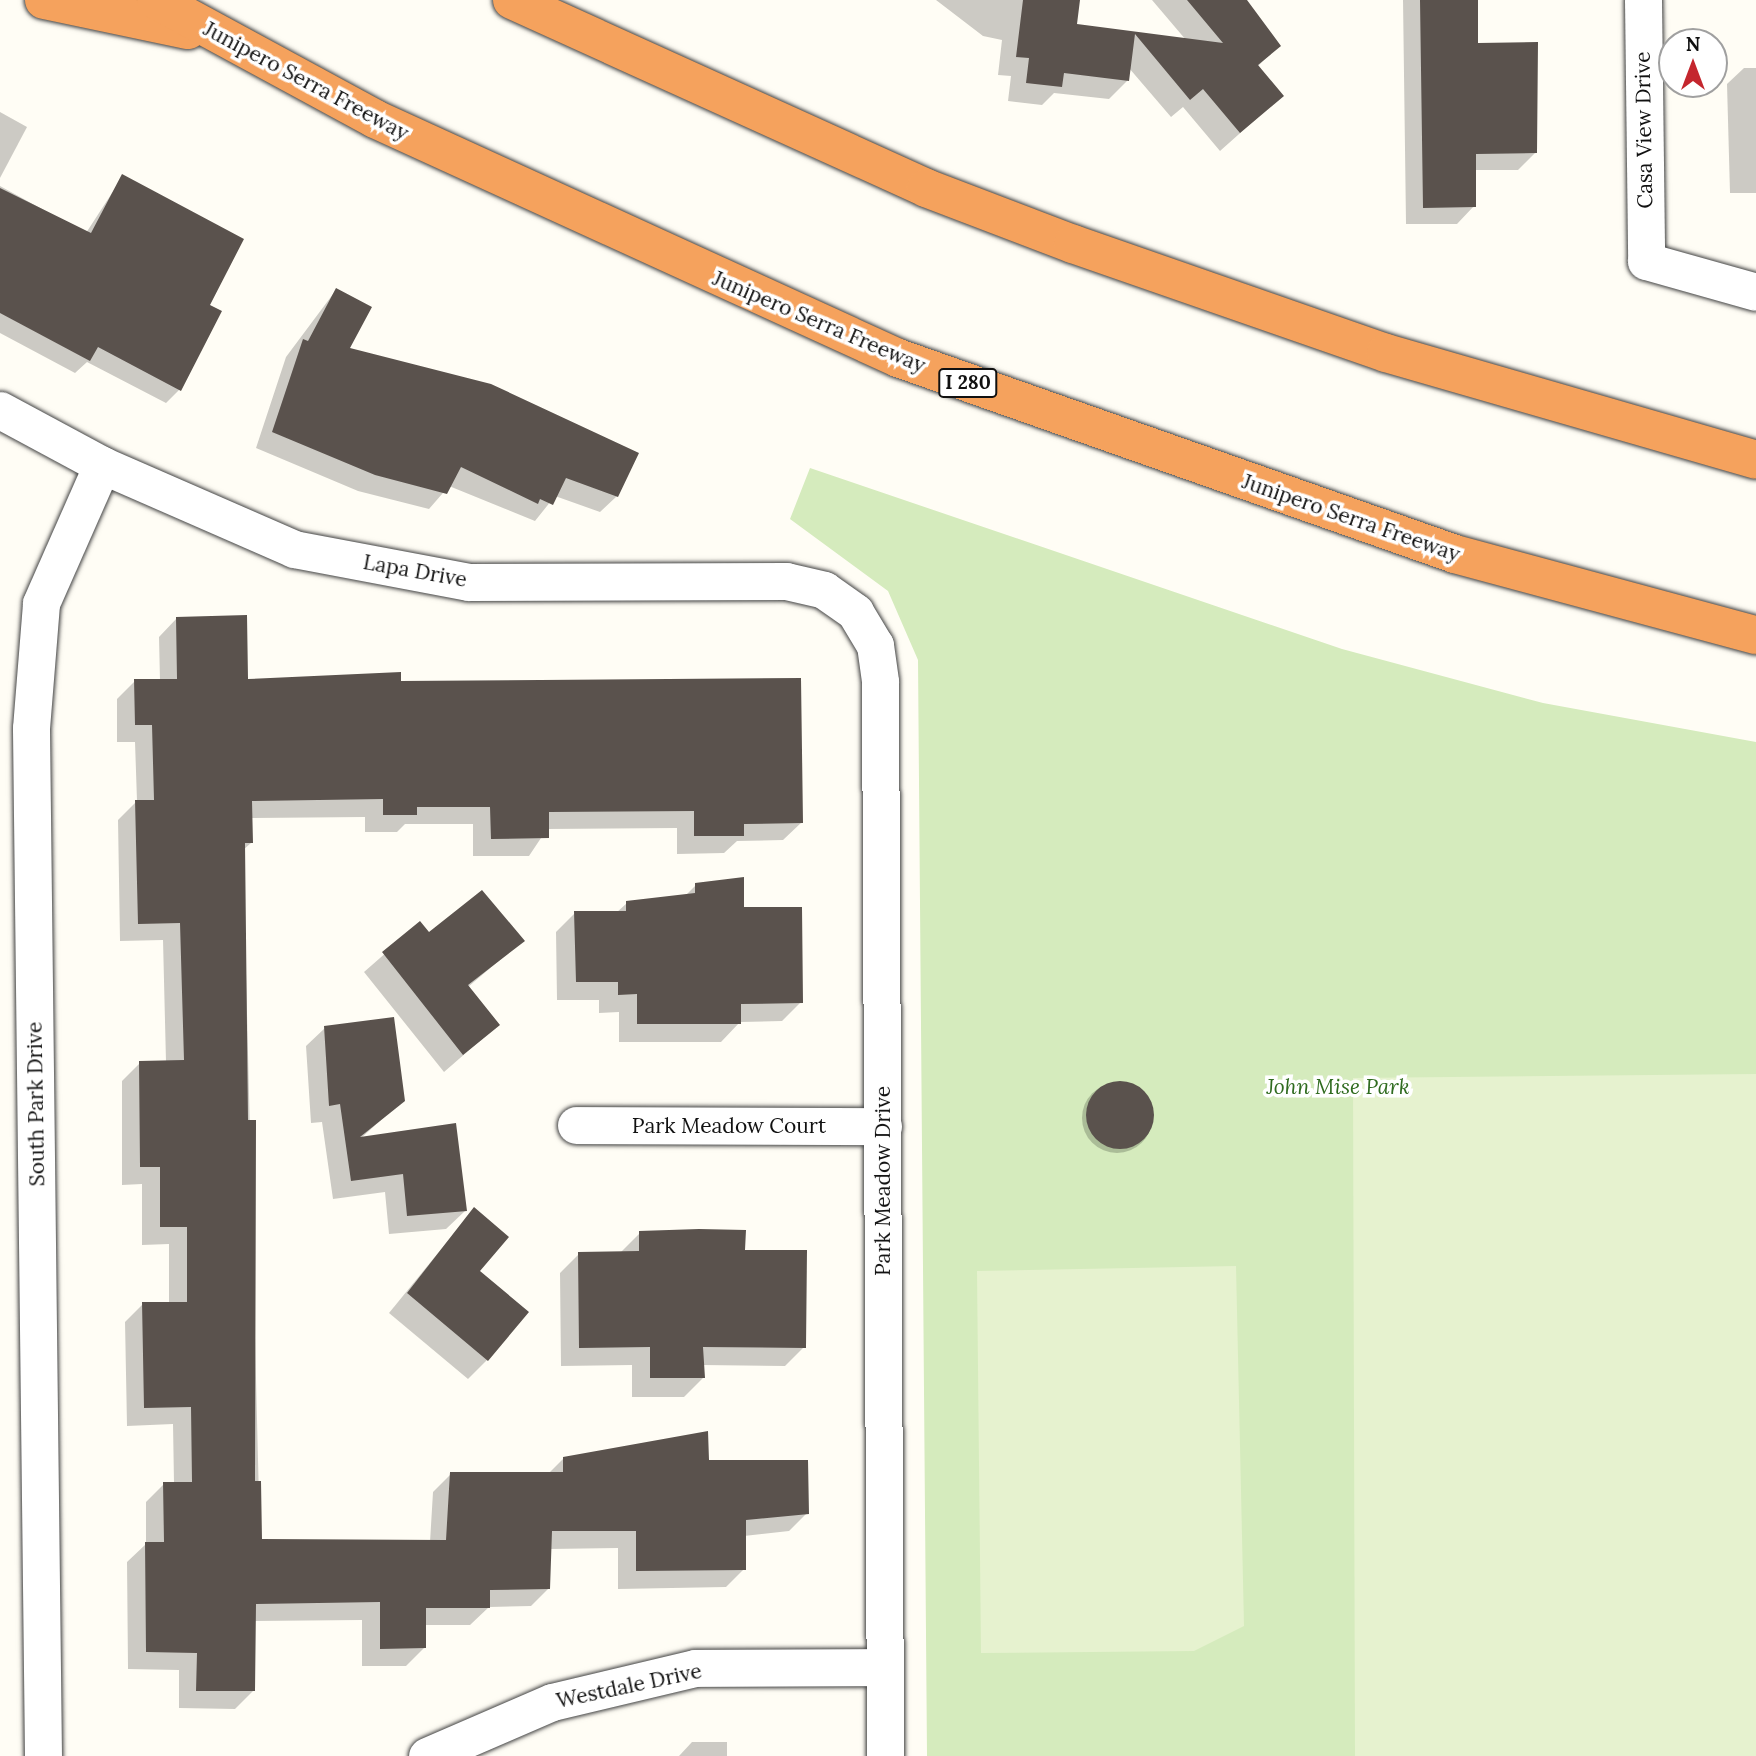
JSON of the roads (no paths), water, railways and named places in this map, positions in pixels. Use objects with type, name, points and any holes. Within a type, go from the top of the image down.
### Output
[{"type":"highway","points":[[44,0],[217,36]]},
{"type":"highway","name":"Junipero Serra Freeway","points":[[156,0],[217,36],[619,235],[898,358],[1455,554],[1756,635]]},
{"type":"highway","points":[[512,0],[926,188],[1073,244],[1385,353],[1756,460]]},
{"type":"street","name":"Casa View Drive","points":[[1643,0],[1646,261],[1756,292]]},
{"type":"street","name":"Lapa Drive","points":[[0,410],[102,464],[294,549],[468,582],[786,582],[824,590],[855,612]]},
{"type":"street","name":"South Park Drive","points":[[43,1756],[31,728],[41,603],[102,464]]},
{"type":"street","name":"Park Meadow Drive","points":[[855,612],[875,645],[880,682],[885,1756]]},
{"type":"street","name":"Park Meadow Court","points":[[576,1125],[883,1126]]},
{"type":"street","name":"Westdale Drive","points":[[427,1756],[552,1702],[695,1668],[884,1667]]},
{"type":"park label","name":"John Mise Park","points":[[1338,1087]]}]
